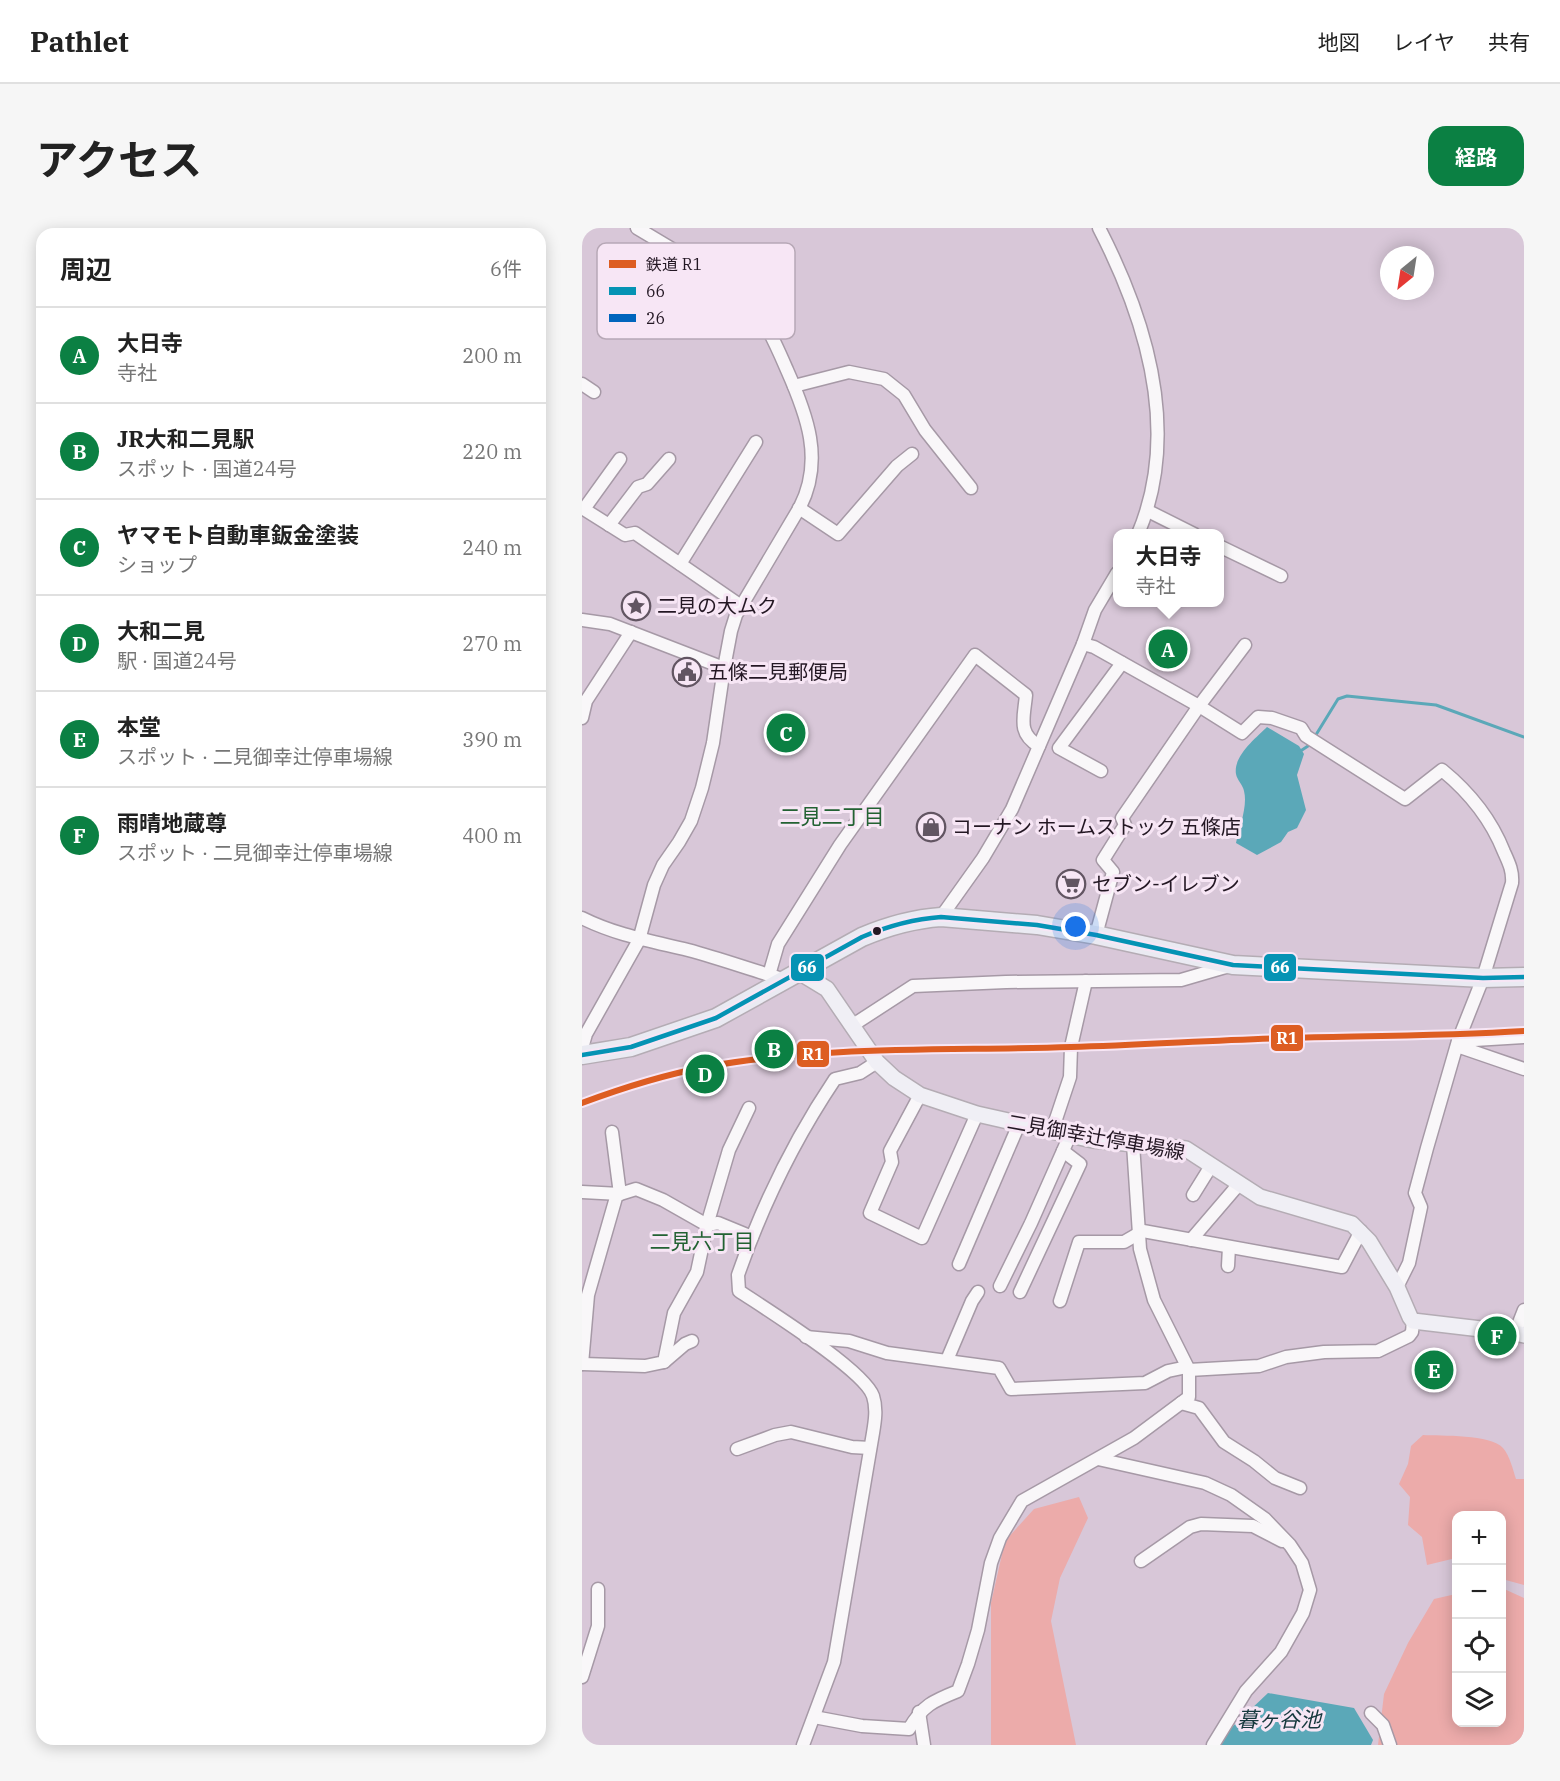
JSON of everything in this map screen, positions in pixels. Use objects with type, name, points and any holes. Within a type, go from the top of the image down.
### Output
[{"type":"highway","points":[[582,1055],[632,1047],[716,1018],[784,975],[885,927],[910,920],[941,917],[1037,925],[1096,935],[1233,965],[1483,978],[1524,977]]},
{"type":"main road","name":"二見御幸辻停車場線","points":[[784,975],[827,989],[877,1062],[894,1078],[920,1095],[977,1114],[1070,1135],[1186,1149],[1260,1197],[1343,1220],[1361,1231],[1369,1241],[1413,1321]]},
{"type":"main road","points":[[1413,1321],[1520,1334]]},
{"type":"street","points":[[637,228],[662,243]]},
{"type":"street","points":[[1099,228],[1119,269],[1141,328],[1152,372],[1158,424],[1154,486],[1148,511],[1140,529]]},
{"type":"street","points":[[582,1048],[584,1033],[639,940],[654,885],[663,865],[691,821],[713,743],[731,631],[741,606],[809,491],[812,445],[804,408],[773,339]]},
{"type":"street","points":[[794,386],[849,372],[884,379],[904,395],[925,430],[971,489]]},
{"type":"street","points":[[582,384],[594,392]]},
{"type":"street","points":[[680,564],[756,442]]},
{"type":"street","points":[[800,508],[838,534],[897,466],[912,454]]},
{"type":"street","points":[[620,459],[583,509],[625,535],[635,532],[741,606]]},
{"type":"street","points":[[609,525],[638,487],[647,484],[669,459]]},
{"type":"street","points":[[1148,511],[1184,529]]},
{"type":"street","points":[[1224,548],[1281,576]]},
{"type":"street","points":[[941,917],[983,858],[1012,808],[1083,644],[1095,610],[1113,580]]},
{"type":"street","points":[[582,620],[610,624],[687,656],[724,668]]},
{"type":"street","points":[[582,718],[586,701],[632,632]]},
{"type":"street","points":[[1083,644],[1094,647],[1199,706],[1242,734],[1258,717],[1272,718],[1301,728],[1311,740],[1405,799],[1442,770],[1482,810],[1498,838],[1513,874],[1508,902],[1483,978],[1458,1043],[1415,1192],[1421,1207],[1409,1263],[1396,1287]]},
{"type":"street","points":[[1096,935],[1113,872],[1103,860],[1125,825],[1122,819],[1199,706],[1245,645]]},
{"type":"street","points":[[582,918],[597,926],[639,940],[784,975],[778,944],[840,844],[975,655],[1026,695],[1023,732],[1028,740],[1039,746]]},
{"type":"street","points":[[1101,771],[1059,748],[1122,663]]},
{"type":"street","points":[[853,1025],[913,986],[1181,980],[1233,965]]},
{"type":"street","points":[[1052,1131],[1070,1077],[1071,1047],[1086,981]]},
{"type":"street","points":[[1458,1043],[1524,1037]]},
{"type":"street","points":[[1458,1043],[1524,1069]]},
{"type":"street","points":[[803,1745],[834,1662],[876,1414],[873,1396],[862,1381],[840,1361],[739,1291],[738,1275],[776,1179],[797,1145],[809,1118],[835,1079],[860,1073],[877,1062]]},
{"type":"street","points":[[920,1095],[890,1151],[892,1162],[870,1213],[922,1238],[977,1114]]},
{"type":"street","points":[[664,1362],[674,1313],[697,1272],[707,1226],[729,1150],[749,1108]]},
{"type":"street","points":[[959,1264],[1019,1124]]},
{"type":"street","points":[[612,1132],[618,1194],[585,1293],[582,1364],[645,1366],[664,1362],[685,1344],[692,1341]]},
{"type":"street","points":[[1000,1286],[1070,1135]]},
{"type":"street","points":[[814,1717],[862,1726],[909,1729],[919,1712],[935,1700],[958,1690],[978,1630],[991,1563],[1000,1538],[1022,1501],[1134,1438],[1189,1397],[1188,1368],[1154,1300],[1137,1235],[1133,1144]]},
{"type":"street","points":[[1020,1292],[1080,1164],[1063,1151]]},
{"type":"street","points":[[1193,1195],[1211,1167]]},
{"type":"street","points":[[1191,1240],[1239,1184]]},
{"type":"street","points":[[582,1192],[618,1194],[636,1189],[663,1200],[707,1226],[718,1223],[752,1237]]},
{"type":"street","points":[[1060,1301],[1079,1242],[1124,1242],[1143,1231],[1342,1267],[1361,1231]]},
{"type":"street","points":[[1228,1266],[1229,1247]]},
{"type":"street","points":[[947,1360],[972,1301],[978,1293]]},
{"type":"street","points":[[1520,1334],[1524,1310]]},
{"type":"street","points":[[805,1337],[849,1341],[887,1353],[999,1368],[1011,1389],[1145,1383],[1168,1371],[1188,1368],[1259,1366],[1286,1358],[1324,1352],[1378,1351],[1409,1336],[1412,1332],[1413,1321]]},
{"type":"street","points":[[1181,1403],[1199,1408],[1224,1442],[1275,1478],[1300,1488]]},
{"type":"street","points":[[737,1449],[775,1435],[791,1432],[852,1447],[870,1448]]},
{"type":"street","points":[[1098,1459],[1205,1483],[1231,1495],[1265,1520],[1291,1546],[1302,1563],[1310,1590],[1304,1613],[1281,1652],[1246,1691],[1213,1745]]},
{"type":"street","points":[[1141,1561],[1190,1527],[1201,1524],[1253,1526],[1291,1546]]},
{"type":"street","points":[[582,1677],[598,1626],[598,1589]]},
{"type":"street","points":[[919,1712],[924,1745]]},
{"type":"street","points":[[1371,1713],[1383,1725],[1390,1745]]},
{"type":"shaded area","points":[[1423,1435],[1477,1438],[1497,1443],[1503,1448],[1516,1479],[1524,1479],[1524,1585],[1506,1580],[1506,1511],[1452,1511],[1452,1559],[1427,1565],[1422,1537],[1408,1525],[1410,1497],[1399,1484],[1408,1464],[1411,1446]]},
{"type":"shaded area","points":[[1079,1497],[1088,1518],[1060,1578],[1051,1621],[1076,1745],[991,1745],[991,1603],[1005,1541],[1034,1509]]},
{"type":"shaded area","points":[[1506,1590],[1524,1598],[1524,1745],[1378,1745],[1384,1694],[1408,1643],[1434,1599],[1452,1595],[1452,1727],[1506,1727]]},
{"type":"water","points":[[1267,727],[1299,746],[1304,754],[1297,775],[1306,810],[1297,828],[1288,832],[1281,842],[1257,855],[1236,843],[1245,797],[1236,767],[1246,748]]},
{"type":"water","name":"暮ヶ谷池","points":[[1268,1693],[1354,1708],[1373,1740],[1371,1745],[1220,1745],[1231,1728]]},
{"type":"waterway","points":[[1314,738],[1338,699],[1347,696],[1436,705],[1524,737]]},
{"type":"waterway","points":[[1299,752],[1311,744]]},
{"type":"rail line","name":"R1","points":[[582,1103],[643,1082],[690,1070],[796,1055],[888,1050],[1071,1047],[1524,1031]]},
{"type":"transit line","name":"66","points":[[582,1055],[631,1047],[716,1018],[862,937],[900,924],[941,917],[1037,925],[1096,935],[1233,965],[1483,978],[1524,977]]},
{"type":"place","name":"二見の大ムク","points":[[636,606]]},
{"type":"place","name":"大日寺","points":[[1168,649]]},
{"type":"place","name":"五條二見郵便局","points":[[687,672]]},
{"type":"place","name":"ヤマモト自動車鈑金塗装","points":[[786,733]]},
{"type":"place","name":"コーナン ホームストック 五條店","points":[[931,827]]},
{"type":"place","name":"セブン-イレブン","points":[[1071,884]]},
{"type":"place","name":"JR大和二見駅","points":[[774,1049]]},
{"type":"place","name":"大和二見","points":[[705,1074]]},
{"type":"place","name":"雨晴地蔵尊","points":[[1497,1336]]},
{"type":"place","name":"本堂","points":[[1434,1370]]},
{"type":"district","name":"二見二丁目","points":[[832,817]]},
{"type":"district","name":"二見六丁目","points":[[702,1242]]}]
